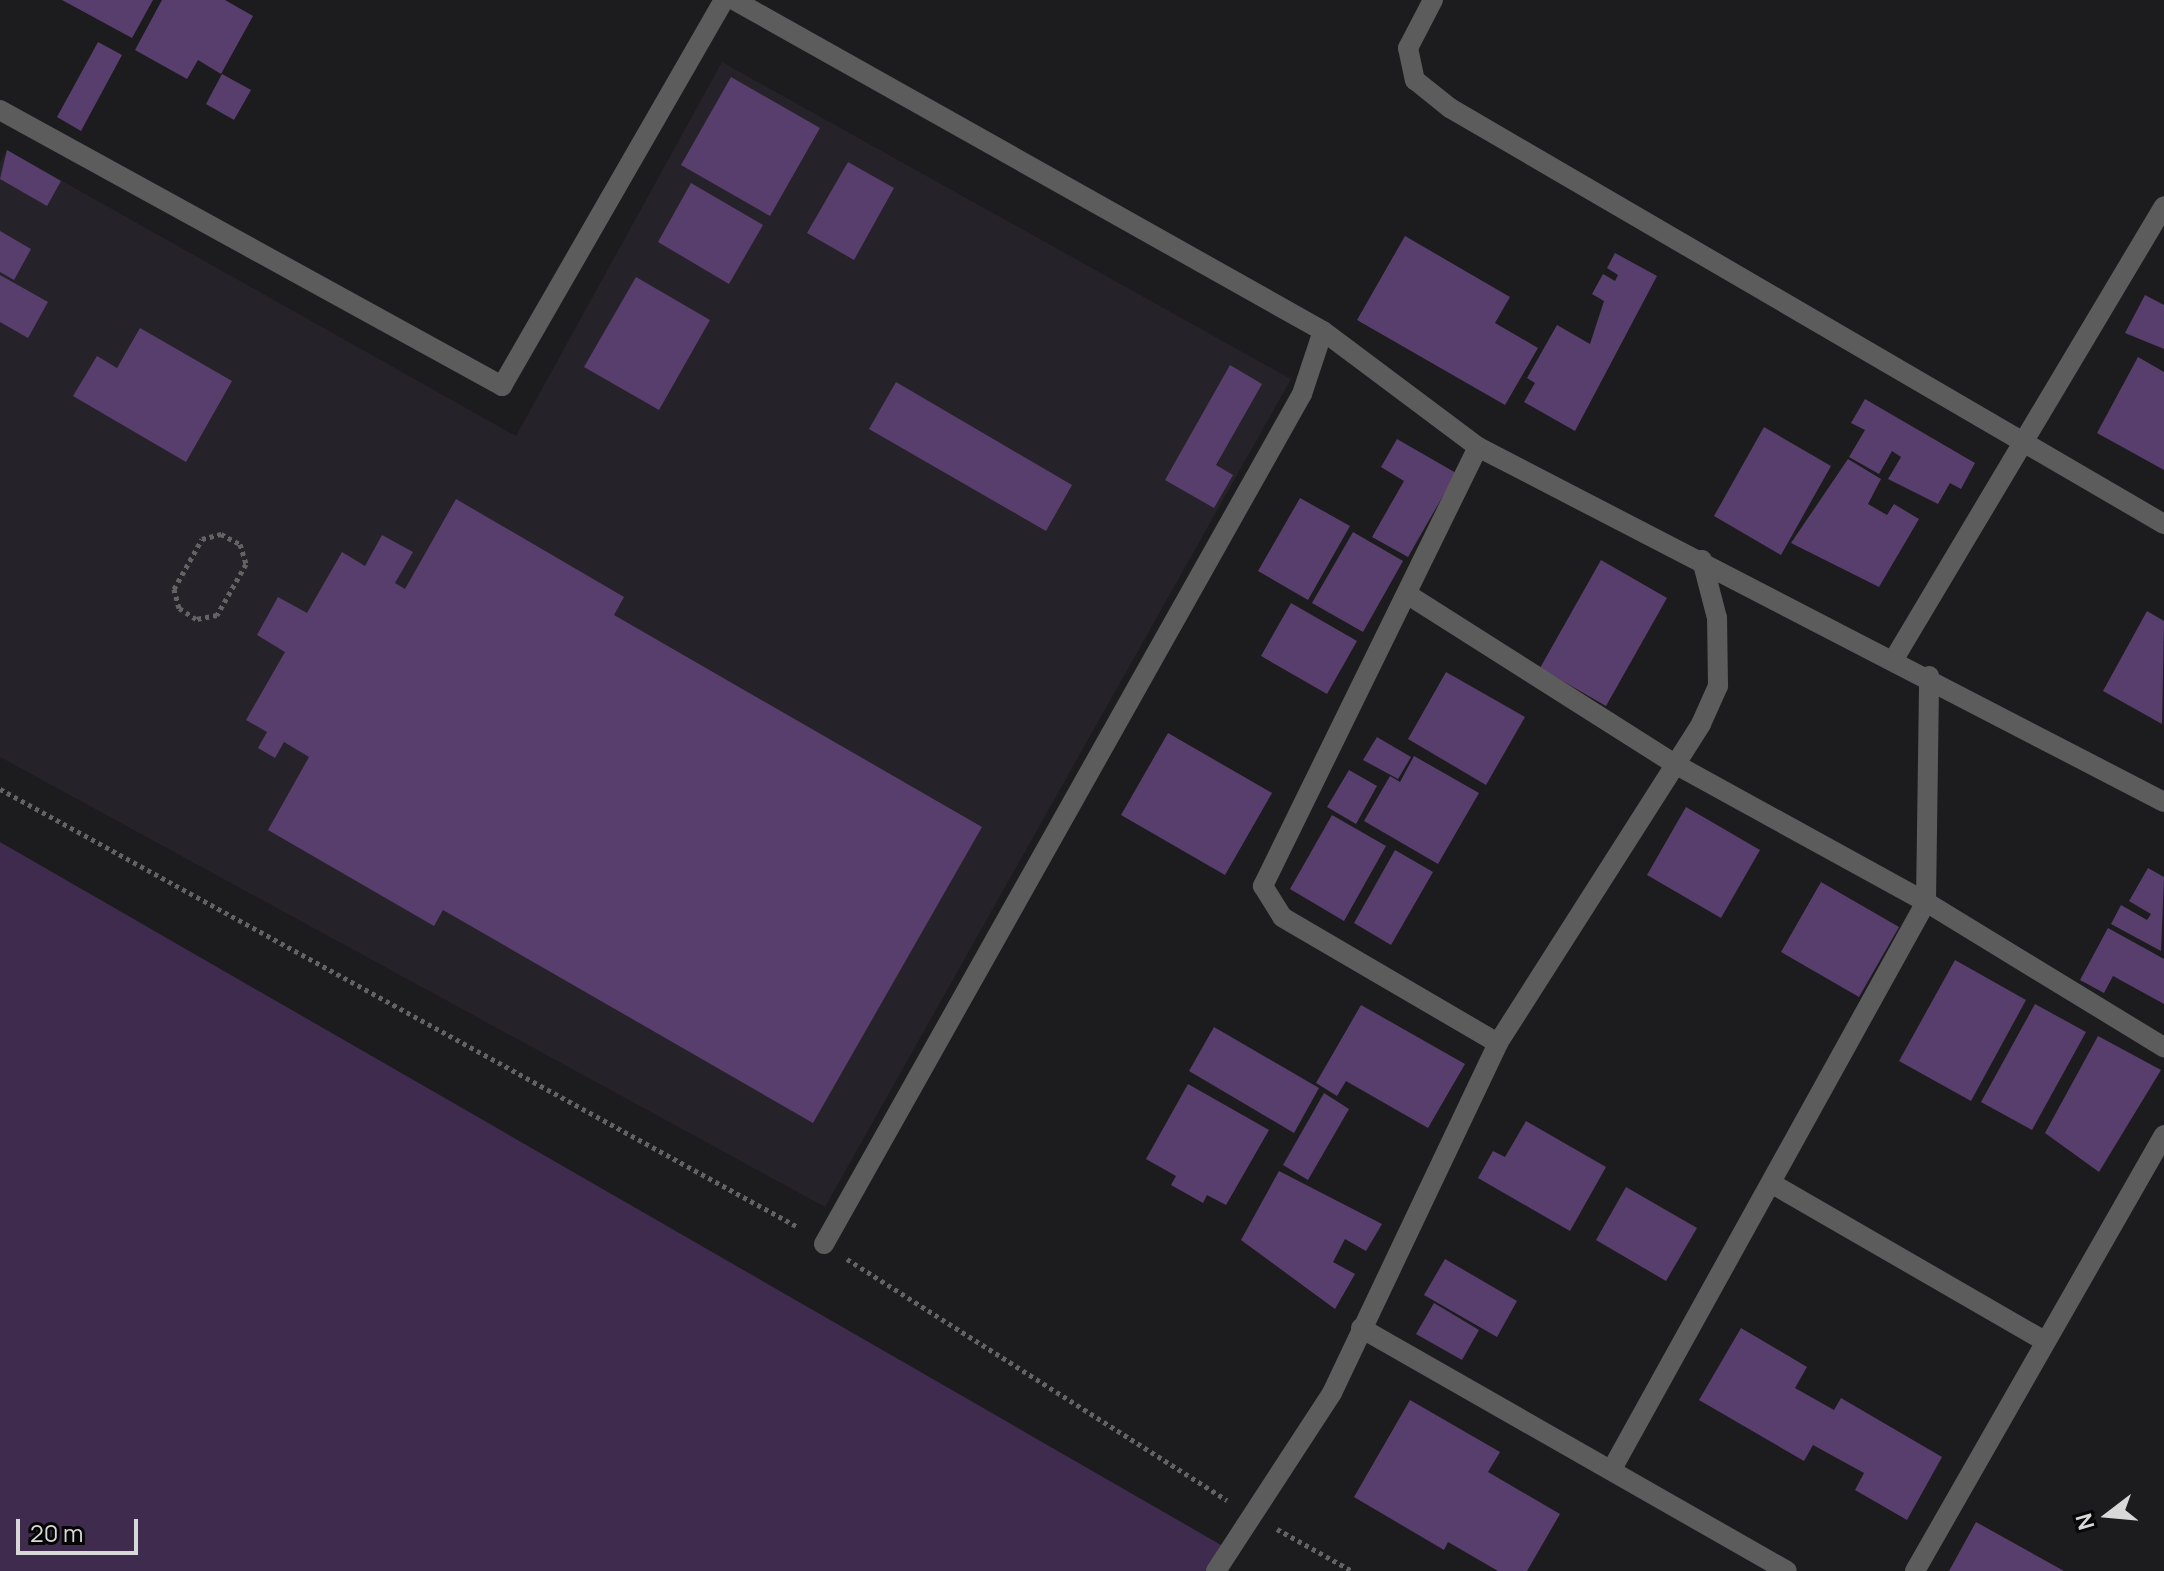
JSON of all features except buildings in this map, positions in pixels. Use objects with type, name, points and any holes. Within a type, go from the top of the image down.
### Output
[{"type":"street","points":[[0,110],[502,386],[724,0]]},
{"type":"street","points":[[734,0],[1323,331],[1478,447],[1929,676],[2164,802]]},
{"type":"street","points":[[1433,0],[1408,48],[1415,80],[1450,108],[2026,447],[2164,524]]},
{"type":"street","points":[[1894,659],[2026,447],[2164,206]]},
{"type":"street","points":[[824,1244],[1302,394],[1323,331]]},
{"type":"street","points":[[1478,447],[1410,596],[1263,886],[1282,917],[1498,1043]]},
{"type":"street","points":[[1216,1571],[1250,1514],[1332,1393],[1498,1043],[1718,686],[1717,618],[1702,560]]},
{"type":"street","points":[[1410,596],[1673,763],[1926,902],[2164,1047]]},
{"type":"street","points":[[1612,1469],[1776,1186],[1926,902],[1929,676]]},
{"type":"street","points":[[1915,1571],[2043,1340],[2164,1135]]},
{"type":"street","points":[[1776,1186],[2043,1340]]},
{"type":"street","points":[[1361,1328],[1787,1571]]},
{"type":"path","points":[[221,534],[240,544],[246,564],[217,615],[187,615],[174,589],[202,539],[221,534]]},
{"type":"path","points":[[0,789],[824,1244],[1250,1514],[1352,1571]]},
{"type":"shaded area","points":[[722,62],[1291,379],[825,1207],[0,757],[0,163],[7,150],[516,436]]},
{"type":"shaded area","points":[[0,842],[1228,1549],[1215,1571],[0,1571]]}]
